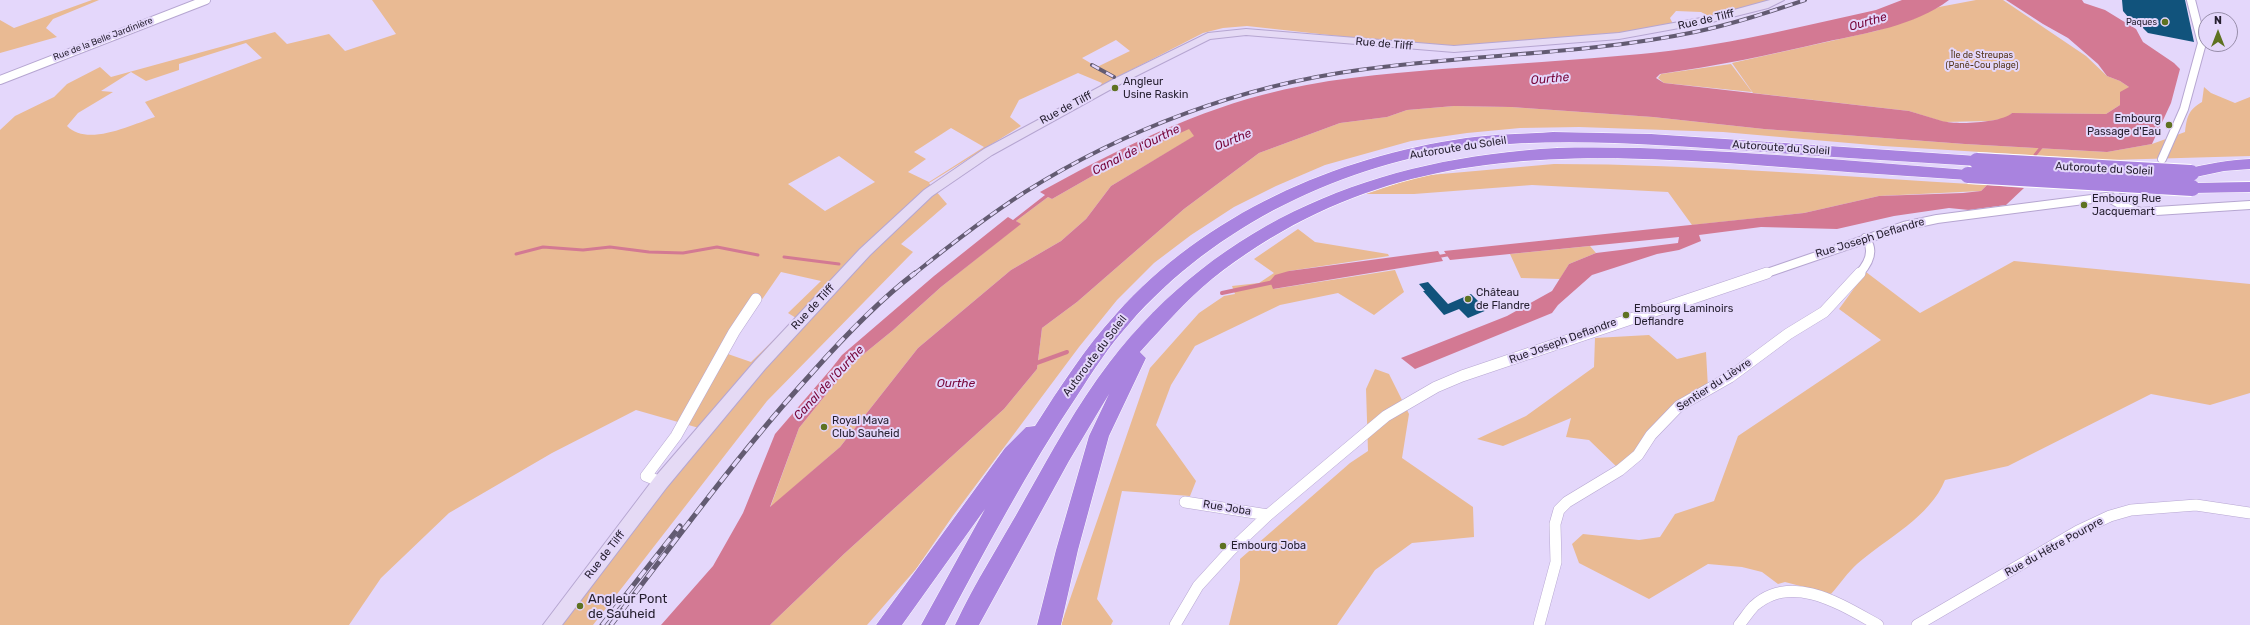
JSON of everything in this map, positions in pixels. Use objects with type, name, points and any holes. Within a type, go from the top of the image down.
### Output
[{"type":"highway","name":"Autoroute du Soleil","points":[[934,625],[1018,473],[1053,414],[1103,343],[1151,288],[1176,265],[1223,231],[1272,203],[1304,188],[1376,163],[1484,141],[1552,137],[1668,140],[1977,161],[2191,180],[2250,187]]},
{"type":"highway","name":"Autoroute du Soleil","points":[[967,625],[1088,409],[1112,373],[1179,296],[1240,247],[1287,219],[1357,189],[1460,162],[1558,153],[1652,154],[1968,175],[2191,180],[2250,172]]},
{"type":"highway","points":[[2191,180],[2224,166],[2250,164]]},
{"type":"highway","points":[[1049,625],[1067,550],[1099,436],[1123,382],[1135,360],[1139,341]]},
{"type":"highway","points":[[888,625],[927,574],[1012,454],[1053,414]]},
{"type":"main road","name":"Rue de Tilff","points":[[552,625],[661,482],[760,365],[815,304],[865,252],[928,193],[988,152],[1044,120],[1208,36],[1246,32],[1454,49],[1619,36],[1712,19],[1764,6],[1779,0]]},
{"type":"street","name":"Rue de la Belle Jardinière","points":[[0,80],[206,0]]},
{"type":"street","points":[[2162,159],[2184,109],[2202,43],[2202,34],[2191,0]]},
{"type":"street","name":"Rue Joseph Deflandre","points":[[1175,625],[1198,586],[1230,551],[1268,515],[1386,416],[1436,387],[1613,323],[1904,226],[1937,219],[2058,205],[2107,197],[2125,207],[2141,212],[2250,205]]},
{"type":"street","name":"Sentier du Lièvre","points":[[1539,625],[1556,562],[1555,524],[1559,510],[1567,502],[1620,470],[1638,456],[1651,435],[1679,406],[1697,394],[1730,377],[1788,334],[1824,312],[1866,266],[1870,256],[1870,244],[1865,238]]},
{"type":"street","points":[[661,482],[646,476],[675,437],[715,368],[724,346],[756,299]]},
{"type":"street","name":"Rue Joba","points":[[1185,502],[1268,515]]},
{"type":"street","name":"Rue du Hêtre Pourpre","points":[[1917,625],[2078,531],[2110,516],[2131,510],[2196,505],[2250,513]]},
{"type":"street","points":[[1738,625],[1752,605],[1775,593],[1801,590],[1820,595],[1878,625]]},
{"type":"green space","points":[[92,0],[99,0],[53,19],[46,28],[57,37],[0,53],[0,20],[14,28]]},
{"type":"green space","points":[[372,0],[1770,0],[1710,17],[1701,12],[1676,11],[1670,18],[1673,24],[1606,36],[1453,46],[1411,44],[1247,26],[1223,28],[1203,33],[1100,86],[1102,83],[1078,73],[1019,100],[1010,117],[1021,126],[929,183],[947,204],[901,244],[913,252],[767,401],[593,625],[545,625],[699,428],[636,410],[552,453],[449,513],[381,578],[349,625],[0,625],[0,130],[15,116],[54,97],[67,84],[100,67],[111,77],[275,32],[287,44],[329,34],[345,51],[396,34]],"holes":[[[1116,40],[1130,51],[1097,67],[1082,58]],[[246,43],[262,58],[145,102],[155,117],[134,125],[110,132],[86,135],[76,132],[67,126],[78,113],[113,92],[101,91],[131,72],[146,81],[179,70],[179,64]],[[951,128],[984,147],[929,182],[908,172],[926,159],[914,152]],[[839,156],[875,182],[825,211],[788,184]],[[781,272],[821,281],[788,313],[796,318],[751,362],[725,353]]]},
{"type":"green space","name":"Île de Streupas (Panê-Cou plage)","points":[[1976,0],[2003,0],[2086,56],[2107,76],[2120,81],[2129,87],[2120,105],[2106,114],[2012,113],[2007,118],[1989,121],[1944,122],[1909,111],[1753,93],[1732,63],[1876,31],[1913,19],[1939,7]]},
{"type":"green space","points":[[1731,64],[1752,92],[1664,83],[1658,78],[1661,74]]},
{"type":"green space","points":[[2204,87],[2211,93],[2235,103],[2250,97],[2250,156],[2111,160],[1883,146],[1723,132],[1579,127],[1520,128],[1467,133],[1411,141],[1325,165],[1276,186],[1234,207],[1191,235],[1154,263],[1117,300],[1079,347],[952,517],[916,569],[867,625],[770,625],[845,553],[1004,409],[1037,369],[1042,328],[1077,302],[1184,209],[1259,153],[1340,123],[1387,117],[1407,110],[1454,106],[1511,107],[1653,117],[1764,129],[1965,144],[2107,152],[2152,144],[2185,132],[2189,114],[2202,102]]},
{"type":"green space","points":[[1189,128],[1195,136],[1111,186],[1086,219],[1061,241],[1011,270],[918,348],[840,447],[770,508],[799,428],[849,366],[892,331],[941,287],[1020,224],[1016,221],[1048,197],[1052,199],[1115,163]]},
{"type":"green space","points":[[1554,164],[1663,166],[1987,185],[1981,191],[1879,196],[1804,213],[1692,225],[1668,192],[1532,185],[1414,194],[1366,194],[1419,176]]},
{"type":"green space","points":[[1298,229],[1315,242],[1388,254],[1389,256],[1289,271],[1274,289],[1395,270],[1404,292],[1374,315],[1338,293],[1280,305],[1195,346],[1171,385],[1156,425],[1196,481],[1190,496],[1122,491],[1097,599],[1113,621],[1111,625],[1061,625],[1150,368],[1199,313],[1224,296],[1235,294],[1232,286],[1259,283],[1274,273],[1254,259]]},
{"type":"green space","points":[[1590,246],[1596,253],[1569,264],[1560,279],[1521,278],[1510,254]]},
{"type":"green space","points":[[2014,261],[2250,284],[2250,393],[2210,405],[2151,394],[2008,466],[1945,480],[1929,505],[1918,516],[1857,564],[1831,594],[1785,582],[1778,584],[1762,572],[1742,567],[1708,564],[1649,599],[1579,563],[1572,544],[1583,534],[1639,540],[1660,537],[1675,514],[1714,501],[1738,436],[1881,340],[1839,309],[1866,272],[1920,313]]},
{"type":"green space","points":[[1649,335],[1677,359],[1706,352],[1708,388],[1697,394],[1620,470],[1589,440],[1566,437],[1571,418],[1503,446],[1477,439],[1526,416],[1594,367],[1595,338]]},
{"type":"green space","points":[[1375,369],[1389,374],[1409,414],[1402,458],[1473,507],[1474,537],[1412,543],[1375,570],[1337,625],[1229,625],[1240,580],[1240,559],[1350,463],[1368,451],[1366,389]]},
{"type":"water","name":"Ourthe","points":[[1902,0],[1949,0],[1921,16],[1890,27],[1763,56],[1660,74],[1656,78],[1664,83],[1909,111],[1942,121],[1958,123],[1989,121],[1999,119],[2012,113],[2106,114],[2120,105],[2120,92],[2129,87],[2120,81],[2107,76],[2098,64],[2068,38],[2006,0],[2082,0],[2084,3],[2105,10],[2136,29],[2143,42],[2174,63],[2180,69],[2171,103],[2152,144],[2107,152],[1965,144],[1764,129],[1653,117],[1511,107],[1454,106],[1407,110],[1387,117],[1340,123],[1259,153],[1184,209],[1077,302],[1042,328],[1037,369],[1004,409],[845,553],[770,625],[661,625],[713,566],[743,513],[775,434],[842,355],[934,276],[1008,217],[1013,220],[1045,195],[1040,192],[1094,163],[1148,137],[1204,114],[1284,89],[1329,81],[1397,73],[1671,51],[1759,36],[1876,10]],"holes":[[[1189,129],[1194,136],[1111,186],[1086,219],[1061,241],[1011,270],[918,348],[840,447],[770,507],[799,428],[849,366],[892,331],[941,287],[1021,224],[1016,221],[1048,197],[1052,199],[1115,163]]]},
{"type":"water","points":[[1987,185],[2024,188],[2006,205],[1969,210],[1949,208],[1894,216],[1837,229],[1761,227],[1699,235],[1701,241],[1679,250],[1657,254],[1592,275],[1558,305],[1552,313],[1415,369],[1401,358],[1507,316],[1552,291],[1569,264],[1596,253],[1678,243],[1679,237],[1450,260],[1444,251],[1804,213],[1879,196],[1963,193],[1981,191]]},
{"type":"water","points":[[1438,251],[1443,261],[1273,289],[1270,281],[1275,275],[1289,271]]},
{"type":"building","name":"Paques","points":[[2122,0],[2185,0],[2194,42],[2148,33],[2134,19],[2129,18],[2123,11]]},
{"type":"building","name":"Château de Flandre","points":[[1428,282],[1448,304],[1471,294],[1487,310],[1468,318],[1459,309],[1444,315],[1423,291],[1425,291],[1419,284]]},
{"type":"waterway","points":[[2035,155],[2043,145]]},
{"type":"waterway","points":[[516,254],[543,247],[583,250],[610,247],[649,252],[683,253],[717,247],[758,255]]},
{"type":"waterway","points":[[1436,257],[1452,254]]},
{"type":"waterway","points":[[784,257],[839,264]]},
{"type":"waterway","points":[[1222,293],[1274,282]]},
{"type":"waterway","points":[[1034,364],[1067,352]]},
{"type":"tunnel","points":[[2107,197],[2133,186]]},
{"type":"railway","points":[[914,274],[996,211],[1063,169],[1144,130],[1186,113],[1228,99],[1315,77],[1359,70],[1569,50],[1653,40],[1723,25],[1805,0]]},
{"type":"railway","points":[[1092,65],[1114,77]]},
{"type":"railway","points":[[611,625],[708,497],[784,404],[835,347],[887,296],[915,273]]},
{"type":"railway","points":[[602,625],[680,526]]},
{"type":"place","name":"Paques","points":[[2165,22]]},
{"type":"place","name":"Angleur Usine Raskin","points":[[1115,88]]},
{"type":"place","name":"Embourg Passage d'Eau","points":[[2169,125]]},
{"type":"place","name":"Embourg Rue Jacquemart","points":[[2084,205]]},
{"type":"place","name":"Château de Flandre","points":[[1468,299]]},
{"type":"place","name":"Embourg Laminoirs Deflandre","points":[[1626,315]]},
{"type":"place","name":"Royal Mava Club Sauheid","points":[[824,427]]},
{"type":"place","name":"Embourg Joba","points":[[1223,546]]},
{"type":"place","name":"Angleur Pont de Sauheid","points":[[580,606]]},
{"type":"water label","name":"Canal de l'Ourthe","points":[[1136,150]]},
{"type":"water label","name":"Canal de l'Ourthe","points":[[829,383]]}]
